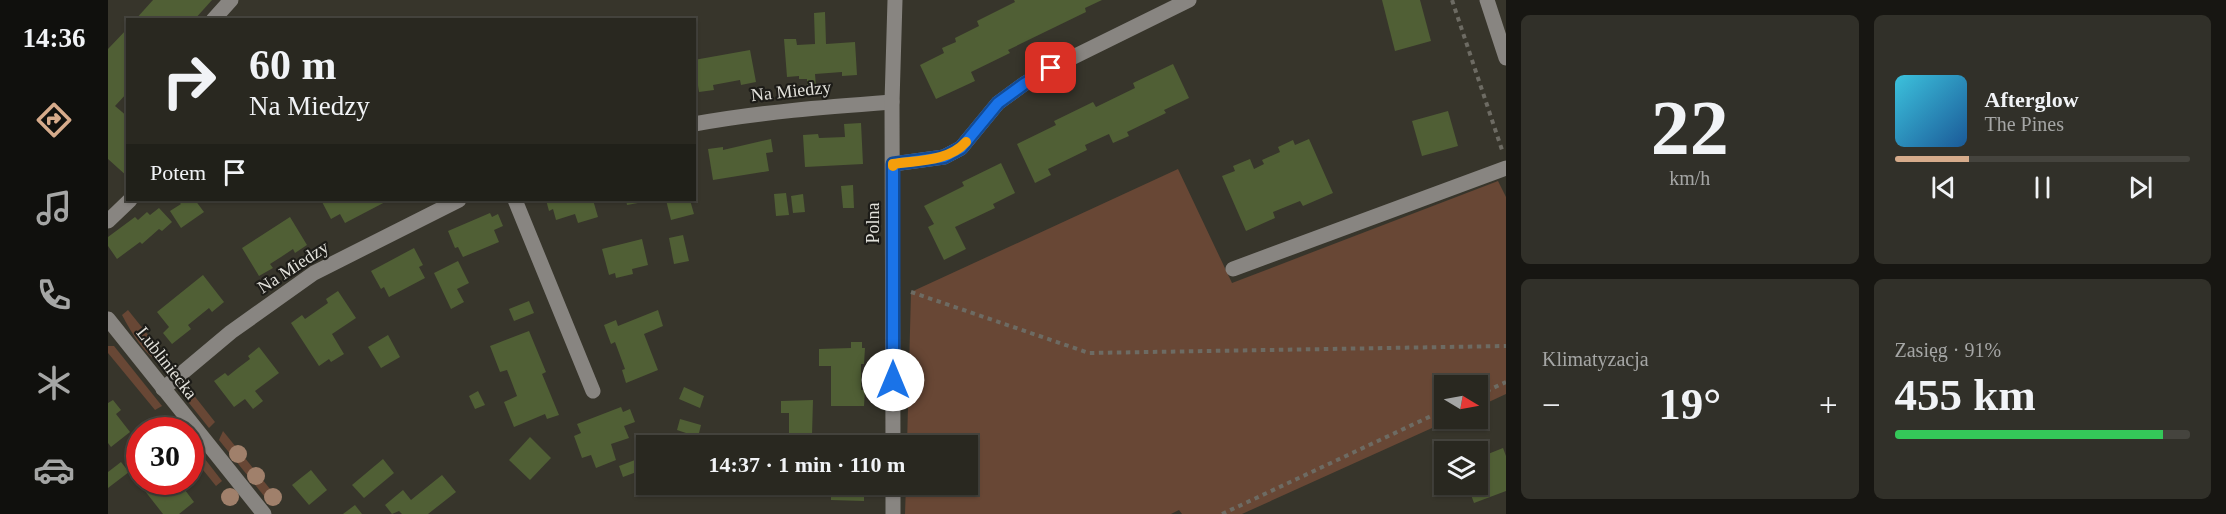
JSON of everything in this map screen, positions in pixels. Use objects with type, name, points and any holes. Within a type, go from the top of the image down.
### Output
[{"type":"street","points":[[215,18],[231,0]]},
{"type":"street","name":"Polna","points":[[893,435],[892,102],[895,0]]},
{"type":"street","points":[[893,164],[944,157],[961,148],[998,103],[1024,84],[1051,68],[1189,0]]},
{"type":"street","points":[[1487,0],[1506,58]]},
{"type":"street","name":"Na Miedzy","points":[[696,124],[807,108],[892,102]]},
{"type":"street","points":[[1233,269],[1506,168]]},
{"type":"street","points":[[108,221],[129,201]]},
{"type":"street","name":"Na Miedzy","points":[[163,389],[231,333],[314,273],[457,201]]},
{"type":"street","points":[[515,201],[593,391]]},
{"type":"street","name":"Lubliniecka","points":[[108,319],[264,514]]},
{"type":"street","points":[[893,495],[893,514]]},
{"type":"path","points":[[1452,0],[1503,152]]},
{"type":"path","points":[[906,291],[1089,353],[1506,346]]},
{"type":"path","points":[[1488,390],[1506,382]]},
{"type":"path","points":[[1222,514],[1434,415]]},
{"type":"shaded area","points":[[1178,169],[1232,283],[1498,181],[1506,197],[1506,394],[1488,402],[1488,375],[1434,375],[1434,427],[1242,514],[1182,514],[1179,510],[1171,514],[905,514],[906,495],[978,495],[978,435],[907,435],[911,292]]},
{"type":"shaded area","points":[[128,310],[173,366],[157,361],[143,348],[122,315]]},
{"type":"shaded area","points":[[108,346],[114,346],[162,406],[155,410],[108,353]]},
{"type":"shaded area","points":[[185,384],[215,422],[209,428],[204,422],[204,417],[200,417],[185,398]]},
{"type":"shaded area","points":[[223,431],[279,500],[272,506],[219,440]]},
{"type":"shaded area","points":[[204,458],[222,481],[216,486],[204,471]]},
{"type":"building","points":[[153,0],[212,0],[196,18],[137,18]]},
{"type":"building","points":[[1014,0],[1102,0],[1085,8],[1086,12],[1008,50],[1010,53],[971,72],[975,81],[936,99],[920,65],[944,53],[942,48],[956,42],[955,38],[979,26],[977,21],[1015,2]]},
{"type":"building","points":[[1382,0],[1420,0],[1431,41],[1395,51]]},
{"type":"building","points":[[825,12],[826,44],[855,42],[857,75],[842,76],[842,72],[815,74],[816,87],[807,87],[807,79],[799,79],[799,76],[787,77],[784,39],[796,39],[797,45],[815,44],[814,13]]},
{"type":"building","points":[[126,30],[126,94],[115,106],[126,115],[126,175],[108,159],[108,49]]},
{"type":"building","points":[[750,50],[756,82],[741,85],[740,80],[713,85],[714,90],[699,92],[696,60]]},
{"type":"building","points":[[1173,64],[1189,98],[1164,110],[1166,113],[1127,132],[1129,136],[1113,143],[1109,134],[1085,145],[1087,150],[1048,169],[1051,175],[1035,183],[1017,144],[1056,125],[1054,121],[1093,102],[1096,107],[1135,88],[1133,83]]},
{"type":"building","points":[[1448,111],[1458,146],[1422,156],[1412,121]]},
{"type":"building","points":[[861,123],[863,164],[805,167],[803,135],[818,134],[819,138],[845,137],[844,124]]},
{"type":"building","points":[[771,139],[773,152],[766,153],[769,171],[713,180],[708,149],[723,147],[723,150]]},
{"type":"building","points":[[1309,139],[1333,193],[1303,206],[1300,201],[1273,212],[1275,218],[1246,231],[1222,176],[1235,171],[1233,166],[1250,159],[1254,169],[1264,164],[1262,160],[1280,152],[1278,147],[1293,140],[1295,145]]},
{"type":"building","points":[[1001,163],[1015,193],[993,204],[995,208],[955,227],[966,249],[944,260],[928,227],[934,224],[924,206],[964,186],[962,182]]},
{"type":"building","points":[[853,185],[854,208],[843,208],[841,186]]},
{"type":"building","points":[[786,193],[789,215],[776,216],[774,194]]},
{"type":"building","points":[[803,194],[805,212],[793,213],[791,196]]},
{"type":"building","points":[[178,201],[196,201],[204,212],[181,228],[170,211],[181,204]]},
{"type":"building","points":[[322,201],[387,201],[345,223],[340,214],[331,219]]},
{"type":"building","points":[[546,201],[593,201],[598,217],[578,223],[575,214],[556,220],[553,209],[549,211]]},
{"type":"building","points":[[626,201],[638,201],[638,203],[627,205]]},
{"type":"building","points":[[666,201],[690,201],[694,214],[671,220]]},
{"type":"building","points":[[159,208],[172,222],[162,231],[159,229],[142,244],[140,242],[117,259],[108,246],[108,237],[135,217],[138,220],[147,212],[150,215]]},
{"type":"building","points":[[490,213],[492,217],[498,214],[503,226],[494,230],[499,242],[463,257],[458,247],[455,248],[448,231]]},
{"type":"building","points":[[290,217],[307,245],[295,253],[293,249],[270,264],[273,268],[259,276],[242,248]]},
{"type":"building","points":[[683,235],[689,261],[674,264],[669,238]]},
{"type":"building","points":[[642,239],[648,265],[632,269],[633,274],[616,278],[615,273],[609,275],[602,249]]},
{"type":"building","points":[[414,248],[423,265],[419,267],[425,278],[389,297],[384,287],[381,289],[371,271]]},
{"type":"building","points":[[458,261],[469,283],[457,289],[464,302],[451,309],[434,273]]},
{"type":"building","points":[[203,275],[224,302],[212,312],[209,308],[188,325],[191,329],[172,344],[163,333],[169,327],[157,312]]},
{"type":"building","points":[[338,291],[356,318],[332,334],[344,354],[331,362],[329,359],[319,366],[291,323],[302,315],[305,319],[328,303],[326,299]]},
{"type":"building","points":[[529,301],[534,313],[514,321],[509,309]]},
{"type":"building","points":[[658,310],[663,326],[644,334],[658,370],[626,383],[622,370],[625,369],[615,342],[611,344],[604,325],[616,320],[618,326]]},
{"type":"building","points":[[529,331],[546,372],[542,374],[559,415],[547,419],[545,414],[514,427],[504,402],[517,396],[507,370],[500,372],[490,346]]},
{"type":"building","points":[[388,335],[400,357],[381,368],[368,347]]},
{"type":"building","points":[[851,342],[862,342],[862,348],[865,348],[864,364],[861,364],[861,390],[865,390],[864,406],[831,406],[831,366],[819,366],[819,349],[851,348]]},
{"type":"building","points":[[259,347],[279,373],[255,391],[263,401],[253,409],[245,399],[234,407],[214,381],[225,373],[228,376],[250,359],[248,356]]},
{"type":"building","points":[[684,387],[704,396],[700,408],[679,399]]},
{"type":"building","points":[[478,391],[485,405],[475,409],[469,396]]},
{"type":"building","points":[[113,400],[121,410],[116,414],[126,427],[126,435],[111,447],[108,443],[108,403]]},
{"type":"building","points":[[813,400],[812,435],[789,435],[789,413],[781,413],[781,401]]},
{"type":"building","points":[[621,407],[623,412],[630,409],[635,422],[624,426],[629,438],[611,444],[616,460],[596,468],[591,455],[582,458],[574,436],[581,433],[577,424]]},
{"type":"building","points":[[680,419],[701,425],[698,435],[677,430]]},
{"type":"building","points":[[530,437],[551,458],[530,480],[509,460]]},
{"type":"building","points":[[1503,448],[1506,456],[1506,491],[1474,503],[1471,495],[1488,495],[1488,454]]},
{"type":"building","points":[[383,459],[394,473],[364,498],[352,485]]},
{"type":"building","points":[[635,460],[636,472],[623,477],[619,466]]},
{"type":"building","points":[[121,462],[126,468],[126,474],[108,488],[108,472]]},
{"type":"building","points":[[311,470],[327,490],[309,505],[292,485]]},
{"type":"building","points":[[442,475],[456,492],[428,514],[402,514],[399,511],[392,514],[385,505],[403,490],[411,500]]},
{"type":"building","points":[[148,495],[189,495],[194,502],[179,514],[163,514]]},
{"type":"building","points":[[831,495],[864,495],[864,501],[831,500]]},
{"type":"building","points":[[355,505],[362,514],[343,514]]},
{"type":"slow traffic","points":[[893,166],[893,164],[944,157],[961,148],[966,142]]},
{"type":"route","points":[[893,380],[893,164],[944,157],[961,148],[998,103],[1051,68]]}]
